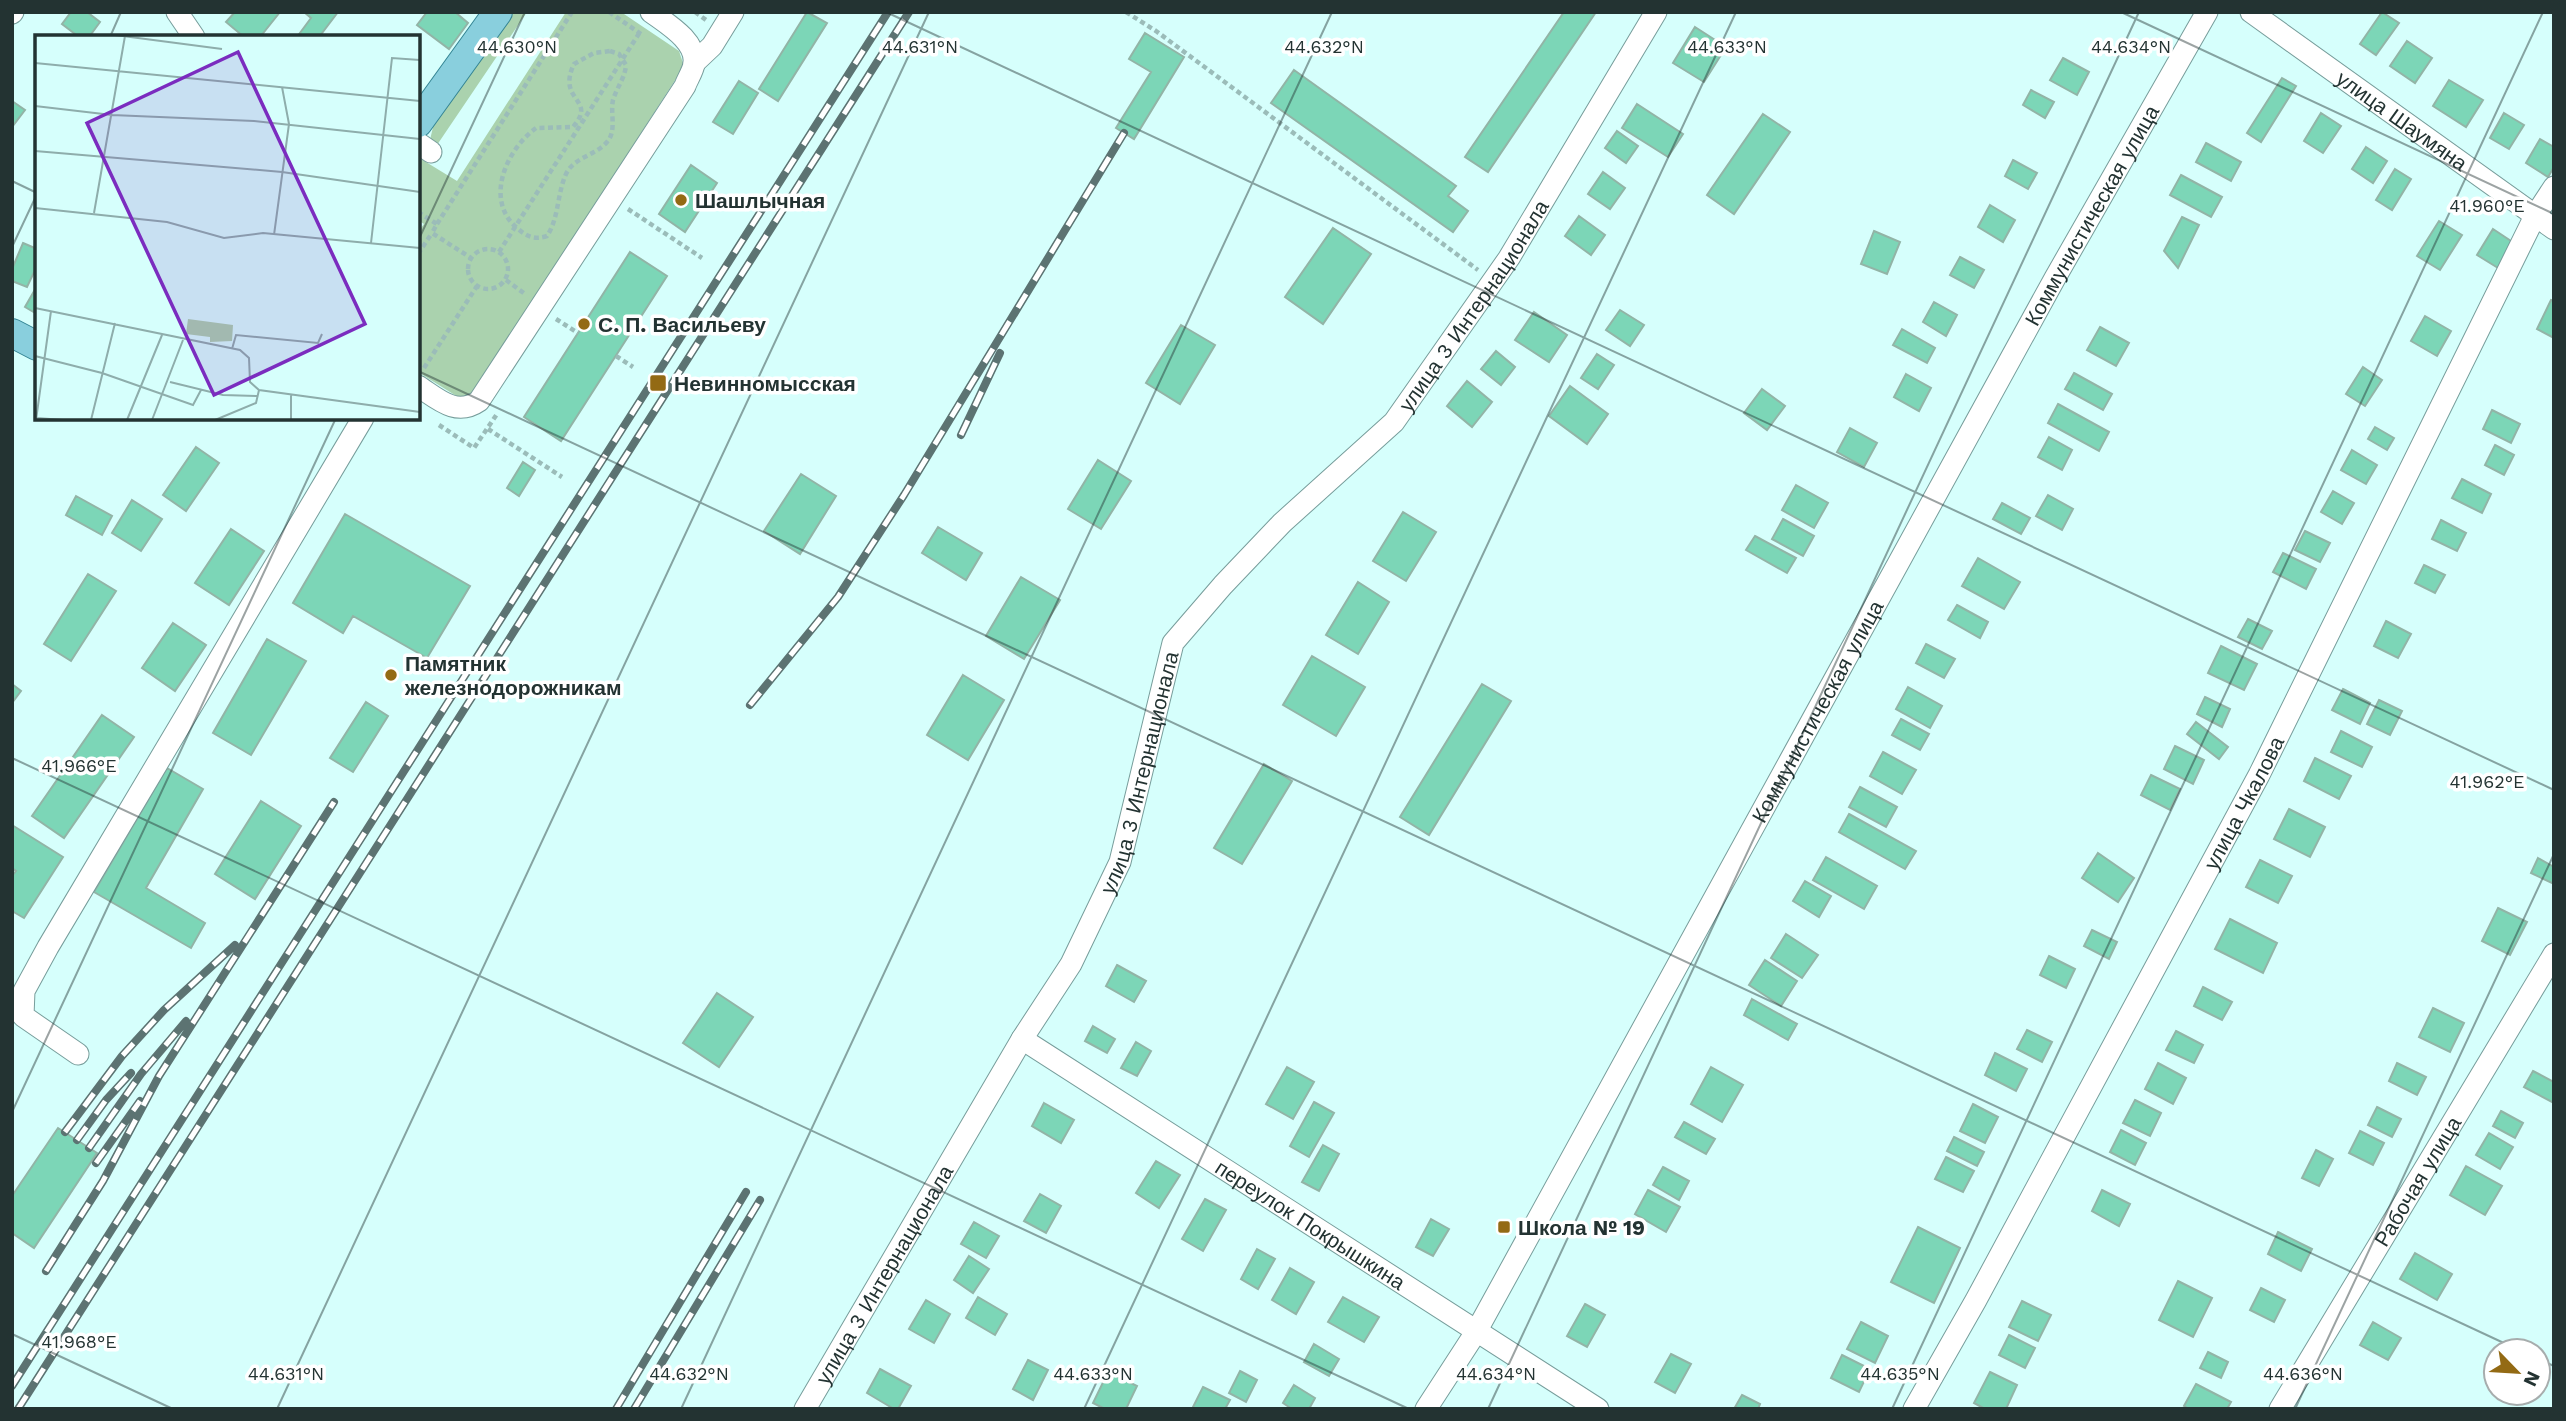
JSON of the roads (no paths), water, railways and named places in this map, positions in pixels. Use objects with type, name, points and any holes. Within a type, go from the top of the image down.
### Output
[{"type":"main road","points":[[420,120],[498,12]]},
{"type":"main road","points":[[12,333],[35,345]]},
{"type":"street","points":[[177,12],[193,35]]},
{"type":"street","points":[[422,374],[448,405],[460,410],[479,401],[685,86],[694,63],[712,46],[733,12]]},
{"type":"street","name":"улица 3 Интернационала","points":[[805,1409],[1022,1039],[1071,964],[1120,862],[1173,643],[1282,523],[1394,422],[1493,281],[1656,12]]},
{"type":"street","name":"Коммунистическая улица","points":[[1426,1409],[1476,1332],[2055,278],[2207,12]]},
{"type":"street","name":"улица Шаумяна","points":[[2251,12],[2554,229]]},
{"type":"street","points":[[652,13],[679,33],[690,47],[694,63]]},
{"type":"street","name":"улица Чкалова","points":[[1914,1409],[1983,1288],[2259,775],[2535,216],[2554,187]]},
{"type":"street","points":[[78,1054],[23,1016],[24,991],[362,420]]},
{"type":"street","name":"Рабочая улица","points":[[2280,1409],[2554,954]]},
{"type":"street","name":"переулок Покрышкина","points":[[1022,1039],[1598,1409]]},
{"type":"railway","points":[[12,1386],[888,12]]},
{"type":"railway","points":[[18,1409],[909,12]]},
{"type":"railway","points":[[750,705],[838,597],[904,495],[1124,133]]},
{"type":"railway","points":[[961,435],[1000,353]]},
{"type":"railway","points":[[46,1271],[103,1181],[159,1076],[334,802]]},
{"type":"railway","points":[[65,1132],[122,1056],[164,1010],[235,945]]},
{"type":"railway","points":[[89,1148],[141,1074],[186,1021]]},
{"type":"railway","points":[[77,1140],[106,1100],[131,1073]]},
{"type":"railway","points":[[96,1163],[140,1101]]},
{"type":"railway","points":[[616,1409],[746,1192]]},
{"type":"railway","points":[[634,1409],[760,1200]]},
{"type":"place","name":"Шашлычная","points":[[681,200]]},
{"type":"place","name":"С. П. Васильеву","points":[[584,324]]},
{"type":"place","name":"Невинномысская","points":[[658,383]]},
{"type":"place","name":"Памятник железнодорожникам","points":[[391,675]]},
{"type":"place","name":"Школа № 19","points":[[1504,1227]]}]
